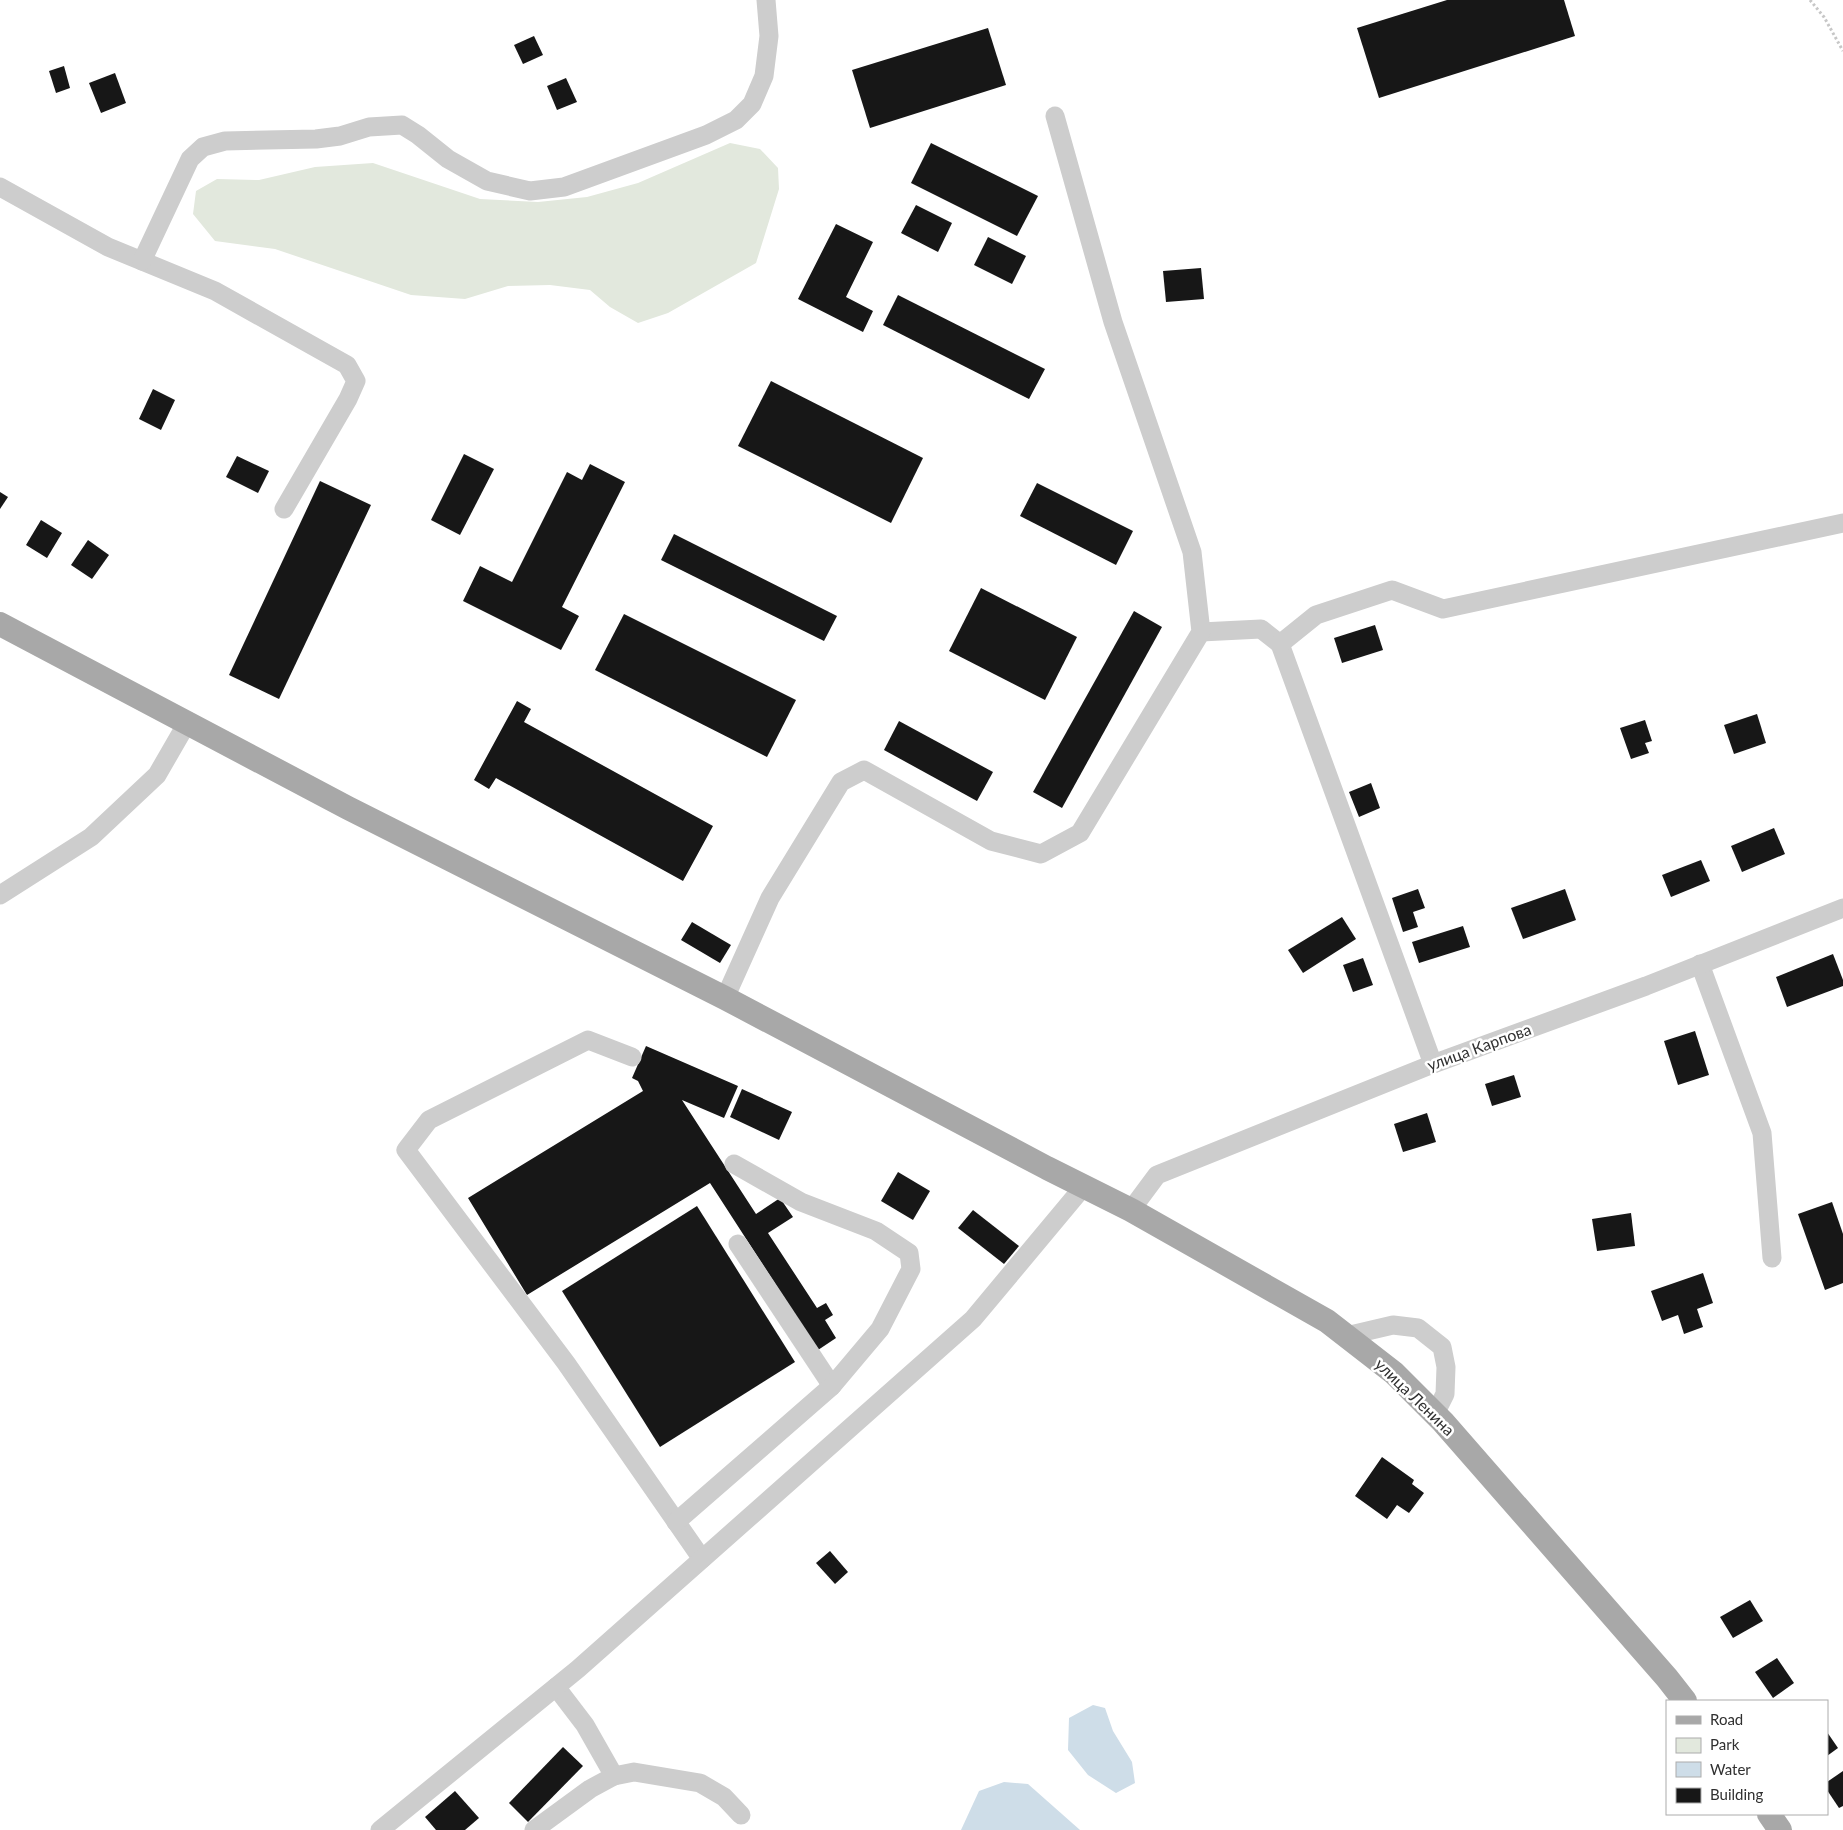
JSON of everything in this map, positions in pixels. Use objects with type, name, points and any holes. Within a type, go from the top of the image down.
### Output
[{"type":"main road","name":"улица Ленина","points":[[0,624],[348,808],[725,998],[1047,1168],[1131,1210],[1327,1321],[1394,1373],[1435,1414],[1570,1566],[1684,1700]]},
{"type":"main road","points":[[1770,1815],[1780,1830]]},
{"type":"street","points":[[142,261],[190,159],[203,147],[224,140],[316,139],[340,136],[369,127],[402,125],[448,159],[487,182],[530,191],[564,187],[706,136],[736,120],[752,104],[764,76],[769,36],[766,0]]},
{"type":"street","points":[[725,998],[770,898],[842,782],[864,770],[991,841],[1041,854],[1080,833],[1201,632],[1192,552],[1113,322],[1056,116]]},
{"type":"street","points":[[0,187],[108,247],[216,291],[346,365],[356,381],[348,399],[284,509]]},
{"type":"street","points":[[1280,644],[1316,615],[1392,590],[1443,609],[1843,523]]},
{"type":"street","points":[[1201,632],[1261,629],[1280,644],[1433,1064]]},
{"type":"street","points":[[0,895],[99,830],[157,775],[187,723]]},
{"type":"street","name":"улица Карпова","points":[[1131,1210],[1157,1175],[1433,1064],[1843,908]]},
{"type":"street","points":[[1700,964],[1762,1133],[1772,1258]]},
{"type":"street","points":[[632,1056],[588,1040],[429,1120],[406,1150],[566,1363],[702,1559]]},
{"type":"street","points":[[676,1522],[832,1386],[880,1329],[911,1269],[909,1253],[876,1231],[801,1202],[734,1164]]},
{"type":"street","points":[[380,1830],[556,1687],[973,1319],[1084,1186]]},
{"type":"street","points":[[738,1244],[832,1386]]},
{"type":"street","points":[[1346,1336],[1393,1325],[1418,1328],[1442,1348],[1446,1367],[1445,1394],[1435,1414]]},
{"type":"street","points":[[556,1687],[585,1725],[614,1776]]},
{"type":"street","points":[[534,1830],[590,1789],[614,1776],[634,1772],[700,1783],[724,1797],[741,1815]]},
{"type":"path","points":[[1810,0],[1824,17],[1843,50]]},
{"type":"green space","points":[[730,143],[760,149],[778,168],[779,189],[756,263],[668,313],[638,323],[610,307],[590,290],[550,285],[508,286],[465,299],[411,295],[275,249],[215,241],[193,214],[196,191],[217,179],[259,180],[315,167],[373,163],[480,199],[538,202],[587,197],[638,183]]},
{"type":"water","points":[[1093,1705],[1105,1708],[1113,1731],[1132,1762],[1135,1783],[1116,1793],[1088,1775],[1068,1750],[1069,1718]]},
{"type":"water","points":[[1004,1782],[1028,1784],[1080,1830],[961,1830],[979,1791]]},
{"type":"building","points":[[1447,0],[1564,0],[1575,36],[1379,98],[1357,28]]},
{"type":"building","points":[[988,28],[1006,85],[870,128],[852,70]]},
{"type":"building","points":[[534,36],[543,55],[523,64],[514,45]]},
{"type":"building","points":[[64,66],[70,88],[56,93],[49,71]]},
{"type":"building","points":[[115,73],[126,103],[101,113],[89,83]]},
{"type":"building","points":[[566,78],[577,102],[557,110],[547,86]]},
{"type":"building","points":[[931,143],[1038,196],[1017,236],[911,183]]},
{"type":"building","points":[[916,205],[952,223],[938,252],[901,233]]},
{"type":"building","points":[[836,224],[873,242],[846,297],[873,311],[863,332],[798,299]]},
{"type":"building","points":[[988,237],[1026,256],[1012,284],[974,265]]},
{"type":"building","points":[[1201,268],[1204,299],[1166,302],[1163,271]]},
{"type":"building","points":[[898,295],[1045,369],[1029,399],[883,325]]},
{"type":"building","points":[[771,381],[923,458],[891,523],[738,446]]},
{"type":"building","points":[[153,389],[175,400],[161,430],[139,419]]},
{"type":"building","points":[[464,454],[494,469],[460,535],[431,520]]},
{"type":"building","points":[[237,456],[269,471],[258,493],[226,477]]},
{"type":"building","points":[[590,464],[625,482],[562,607],[579,616],[561,650],[463,601],[480,566],[512,582],[567,472],[582,480]]},
{"type":"building","points":[[320,481],[371,505],[279,699],[229,675]]},
{"type":"building","points":[[1037,483],[1133,531],[1116,565],[1020,516]]},
{"type":"building","points":[[0,492],[8,497],[0,509]]},
{"type":"building","points":[[41,520],[62,533],[47,558],[26,545]]},
{"type":"building","points":[[674,534],[837,616],[824,641],[661,560]]},
{"type":"building","points":[[88,540],[109,555],[92,579],[71,565]]},
{"type":"building","points":[[981,588],[1077,637],[1045,700],[949,651]]},
{"type":"building","points":[[1134,611],[1162,627],[1062,808],[1033,792]]},
{"type":"building","points":[[624,614],[796,700],[767,757],[595,670]]},
{"type":"building","points":[[1375,625],[1383,650],[1342,663],[1334,638]]},
{"type":"building","points":[[517,701],[531,709],[524,722],[713,826],[683,881],[496,778],[489,789],[474,780]]},
{"type":"building","points":[[1757,714],[1766,743],[1734,754],[1724,725]]},
{"type":"building","points":[[1645,720],[1652,741],[1645,743],[1649,753],[1631,759],[1620,728]]},
{"type":"building","points":[[899,721],[993,772],[977,801],[884,750]]},
{"type":"building","points":[[1371,783],[1380,808],[1359,817],[1349,792]]},
{"type":"building","points":[[1774,828],[1785,854],[1742,872],[1731,846]]},
{"type":"building","points":[[1701,860],[1710,881],[1671,897],[1662,875]]},
{"type":"building","points":[[1418,889],[1425,908],[1413,912],[1418,927],[1403,932],[1392,898]]},
{"type":"building","points":[[1565,889],[1576,920],[1523,939],[1511,908]]},
{"type":"building","points":[[1342,917],[1356,939],[1303,973],[1288,950]]},
{"type":"building","points":[[692,922],[731,945],[720,963],[681,940]]},
{"type":"building","points":[[1463,926],[1470,947],[1419,963],[1412,942]]},
{"type":"building","points":[[1833,954],[1843,980],[1843,986],[1787,1007],[1776,977]]},
{"type":"building","points":[[1363,958],[1373,985],[1353,992],[1343,965]]},
{"type":"building","points":[[1695,1031],[1709,1075],[1678,1085],[1664,1041]]},
{"type":"building","points":[[646,1046],[738,1086],[724,1118],[682,1100],[756,1214],[780,1198],[793,1217],[768,1233],[817,1308],[826,1303],[833,1315],[825,1320],[836,1338],[818,1350],[710,1183],[527,1295],[468,1198],[643,1091],[638,1081],[632,1078]]},
{"type":"building","points":[[1514,1075],[1521,1097],[1492,1106],[1485,1084]]},
{"type":"building","points":[[742,1089],[792,1112],[779,1140],[730,1117]]},
{"type":"building","points":[[1427,1113],[1436,1142],[1403,1152],[1394,1124]]},
{"type":"building","points":[[898,1172],[930,1191],[913,1220],[881,1201]]},
{"type":"building","points":[[1832,1202],[1843,1234],[1843,1283],[1825,1290],[1798,1214]]},
{"type":"building","points":[[697,1206],[795,1362],[660,1447],[562,1291]]},
{"type":"building","points":[[973,1210],[1019,1246],[1004,1264],[958,1228]]},
{"type":"building","points":[[1631,1213],[1635,1246],[1597,1251],[1592,1219]]},
{"type":"building","points":[[1703,1273],[1713,1303],[1697,1309],[1703,1327],[1684,1334],[1678,1315],[1662,1321],[1651,1291]]},
{"type":"building","points":[[1382,1457],[1414,1480],[1412,1484],[1424,1493],[1409,1513],[1397,1505],[1387,1519],[1355,1496]]},
{"type":"building","points":[[830,1551],[848,1572],[835,1584],[816,1563]]},
{"type":"building","points":[[1750,1600],[1763,1621],[1733,1638],[1720,1617]]},
{"type":"building","points":[[1777,1658],[1794,1683],[1773,1698],[1755,1672]]},
{"type":"building","points":[[1828,1733],[1838,1748],[1828,1755]]},
{"type":"building","points":[[563,1747],[583,1766],[528,1822],[509,1803]]},
{"type":"building","points":[[1843,1771],[1843,1806],[1839,1808],[1828,1792],[1828,1781]]},
{"type":"building","points":[[455,1791],[479,1818],[465,1830],[436,1830],[425,1817]]}]
